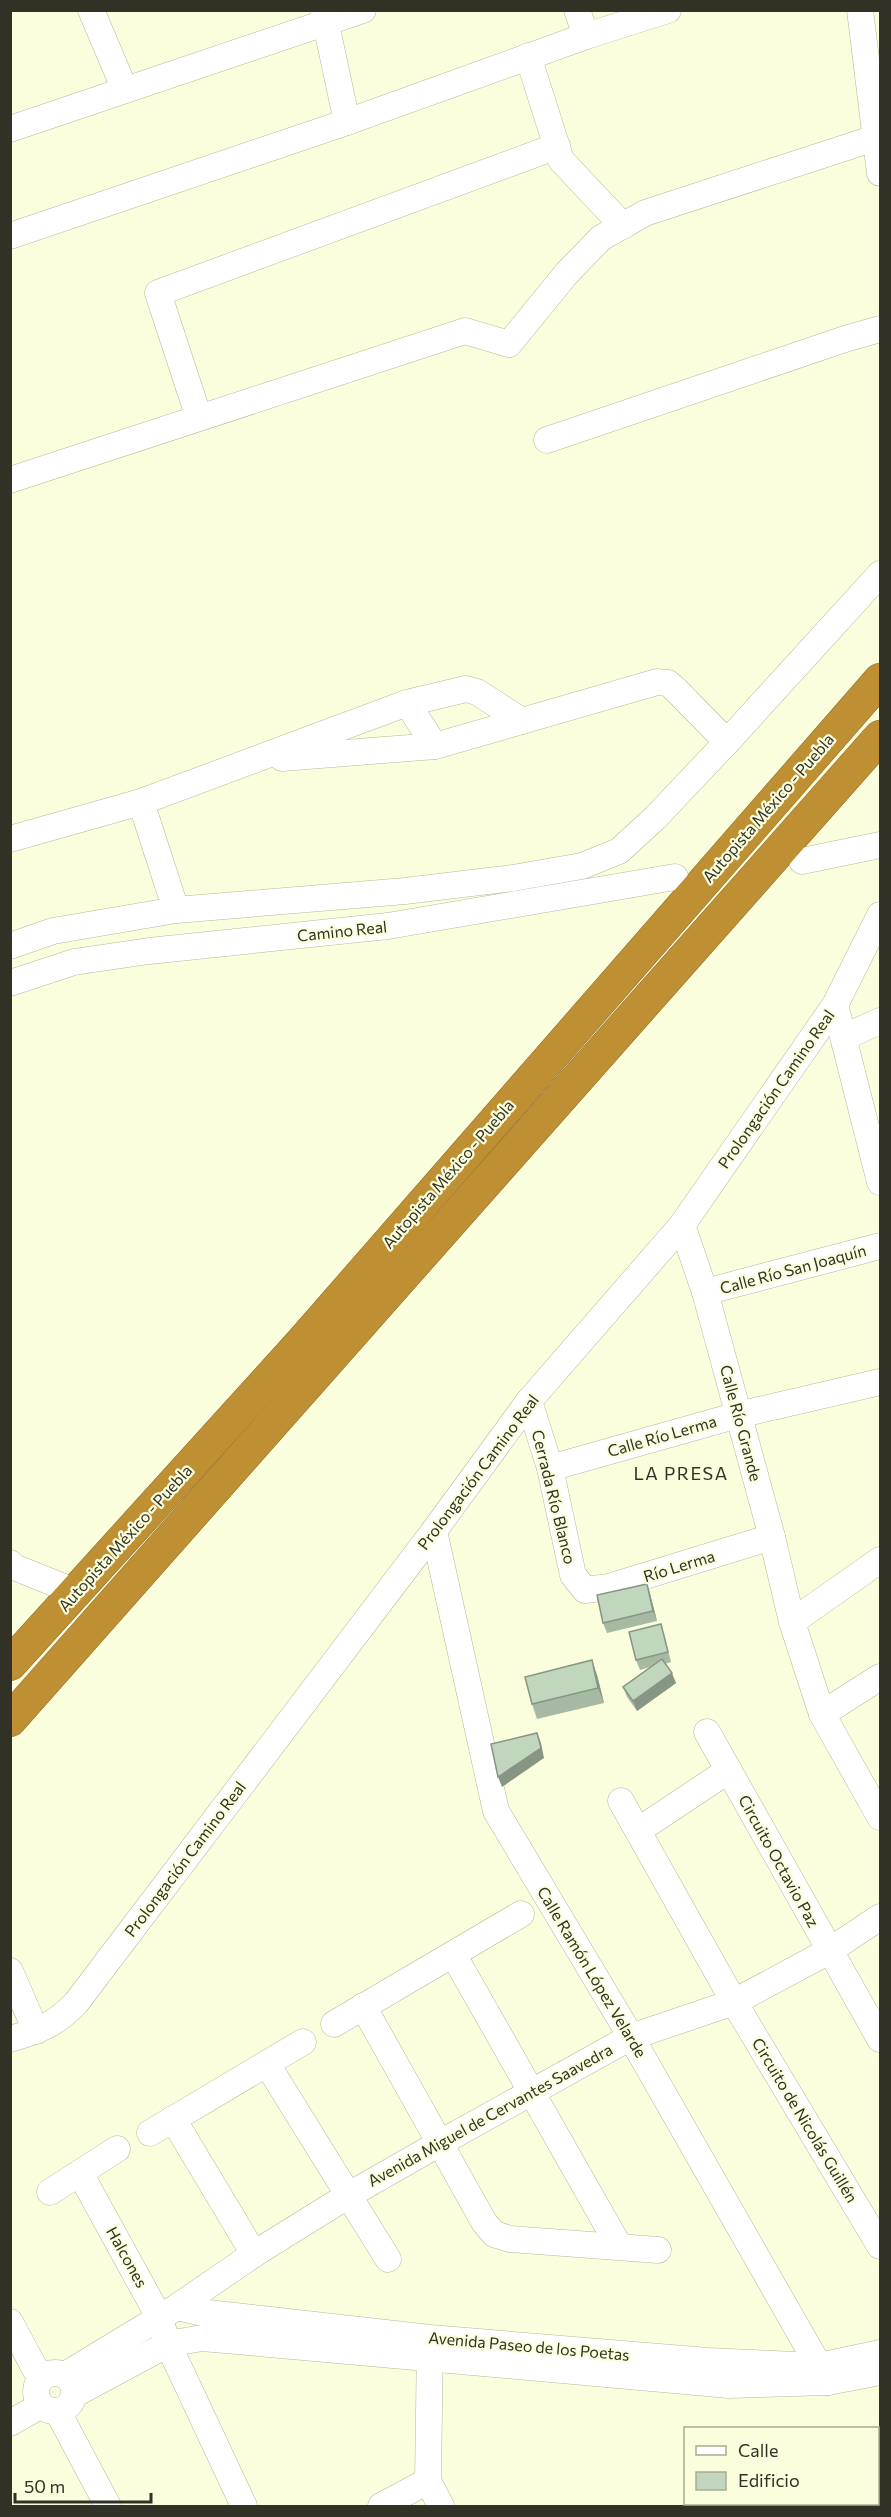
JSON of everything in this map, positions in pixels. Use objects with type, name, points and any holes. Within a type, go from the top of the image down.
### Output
[{"type":"highway","name":"Autopista México - Puebla","points":[[10,1664],[303,1341],[880,680]]},
{"type":"highway","name":"Autopista México - Puebla","points":[[10,1720],[880,737]]},
{"type":"street","points":[[91,10],[125,90]]},
{"type":"street","points":[[10,129],[125,90],[325,16],[363,10]]},
{"type":"street","points":[[577,10],[585,36]]},
{"type":"street","points":[[10,236],[347,122],[585,36],[668,10]]},
{"type":"street","points":[[860,10],[880,173]]},
{"type":"street","points":[[325,16],[347,122]]},
{"type":"street","points":[[528,56],[561,160],[623,226]]},
{"type":"street","points":[[10,480],[465,331],[509,344],[567,273],[601,238],[645,213],[875,138]]},
{"type":"street","points":[[199,418],[158,293],[557,146]]},
{"type":"street","points":[[547,440],[880,329]]},
{"type":"street","points":[[10,946],[53,931],[176,910],[405,891],[513,878],[582,866],[619,851],[655,818],[727,742],[880,574]]},
{"type":"street","points":[[252,761],[435,746],[657,682],[668,683],[675,689],[727,742]]},
{"type":"street","points":[[10,839],[141,801],[407,703],[466,688],[477,692],[522,721]]},
{"type":"street","points":[[407,703],[435,746]]},
{"type":"street","points":[[141,801],[176,910]]},
{"type":"street","points":[[802,861],[876,844]]},
{"type":"street","name":"Camino Real","points":[[10,983],[74,962],[149,951],[388,926],[675,877]]},
{"type":"street","name":"Prolongación Camino Real","points":[[36,2031],[60,2020],[75,2003],[434,1531],[529,1401],[682,1226],[835,1005],[880,915]]},
{"type":"street","points":[[835,1005],[880,1182]]},
{"type":"street","points":[[844,1037],[880,1021]]},
{"type":"street","name":"Calle Río Grande","points":[[682,1226],[705,1292],[772,1537],[792,1622],[822,1714],[880,1817]]},
{"type":"street","name":"Calle Río San Joaquín","points":[[705,1292],[880,1246]]},
{"type":"street","name":"Calle Río Lerma","points":[[550,1468],[738,1415],[880,1382]]},
{"type":"street","name":"Cerrada Río Blanco","points":[[529,1401],[550,1468],[573,1575],[585,1590]]},
{"type":"street","name":"Calle Ramón López Velarde","points":[[434,1531],[496,1811],[630,2037],[824,2374]]},
{"type":"street","name":"Río Lerma","points":[[585,1590],[609,1587],[772,1537]]},
{"type":"street","points":[[792,1622],[880,1560]]},
{"type":"street","points":[[10,1563],[14,1567],[76,1592]]},
{"type":"street","points":[[822,1714],[880,1677]]},
{"type":"street","name":"Circuito Octavio Paz","points":[[707,1732],[829,1951]]},
{"type":"street","points":[[639,1830],[729,1770]]},
{"type":"street","points":[[621,1801],[734,2002]]},
{"type":"street","points":[[334,2024],[521,1914]]},
{"type":"street","name":"Avenida Miguel de Cervantes Saavedra","points":[[60,2397],[179,2312],[254,2254],[349,2195],[630,2037],[734,2002],[829,1951],[880,1917]]},
{"type":"street","points":[[829,1951],[880,2039]]},
{"type":"street","points":[[453,1954],[619,2246]]},
{"type":"street","points":[[10,1971],[36,2031],[10,2039]]},
{"type":"street","name":"Circuito de Nicolás Guillén","points":[[734,2002],[879,2240]]},
{"type":"street","points":[[363,2006],[484,2222],[495,2234],[510,2239],[658,2250]]},
{"type":"street","points":[[150,2133],[303,2042]]},
{"type":"street","points":[[267,2064],[387,2259]]},
{"type":"street","points":[[173,2119],[254,2254]]},
{"type":"street","points":[[50,2192],[117,2149]]},
{"type":"street","name":"Halcones","points":[[80,2173],[179,2312],[184,2341]]},
{"type":"street","points":[[179,2312],[184,2341],[244,2506]]},
{"type":"street","name":"Avenida Paseo de los Poetas","points":[[179,2312],[429,2348]]},
{"type":"street","points":[[10,2322],[40,2378],[35,2392],[60,2397]]},
{"type":"street","points":[[10,2423],[60,2397],[184,2341]]},
{"type":"street","name":"Avenida Paseo de los Poetas","points":[[184,2341],[429,2348],[708,2361],[824,2374],[880,2372]]},
{"type":"street","points":[[429,2348],[428,2481],[441,2506]]},
{"type":"street","name":"Avenida Paseo de los Poetas","points":[[824,2374],[880,2353]]},
{"type":"street","points":[[60,2397],[108,2506]]},
{"type":"street","points":[[381,2506],[428,2481]]},
{"type":"building","points":[[647,1584],[653,1611],[603,1623],[597,1595]]},
{"type":"building","points":[[661,1624],[668,1652],[636,1660],[629,1632]]},
{"type":"building","points":[[662,1659],[672,1673],[633,1701],[623,1687]]},
{"type":"building","points":[[592,1660],[598,1688],[532,1704],[525,1677]]},
{"type":"building","points":[[537,1733],[541,1748],[498,1777],[491,1744]]},
{"type":"district","name":"LA PRESA","points":[[681,1474]]}]
